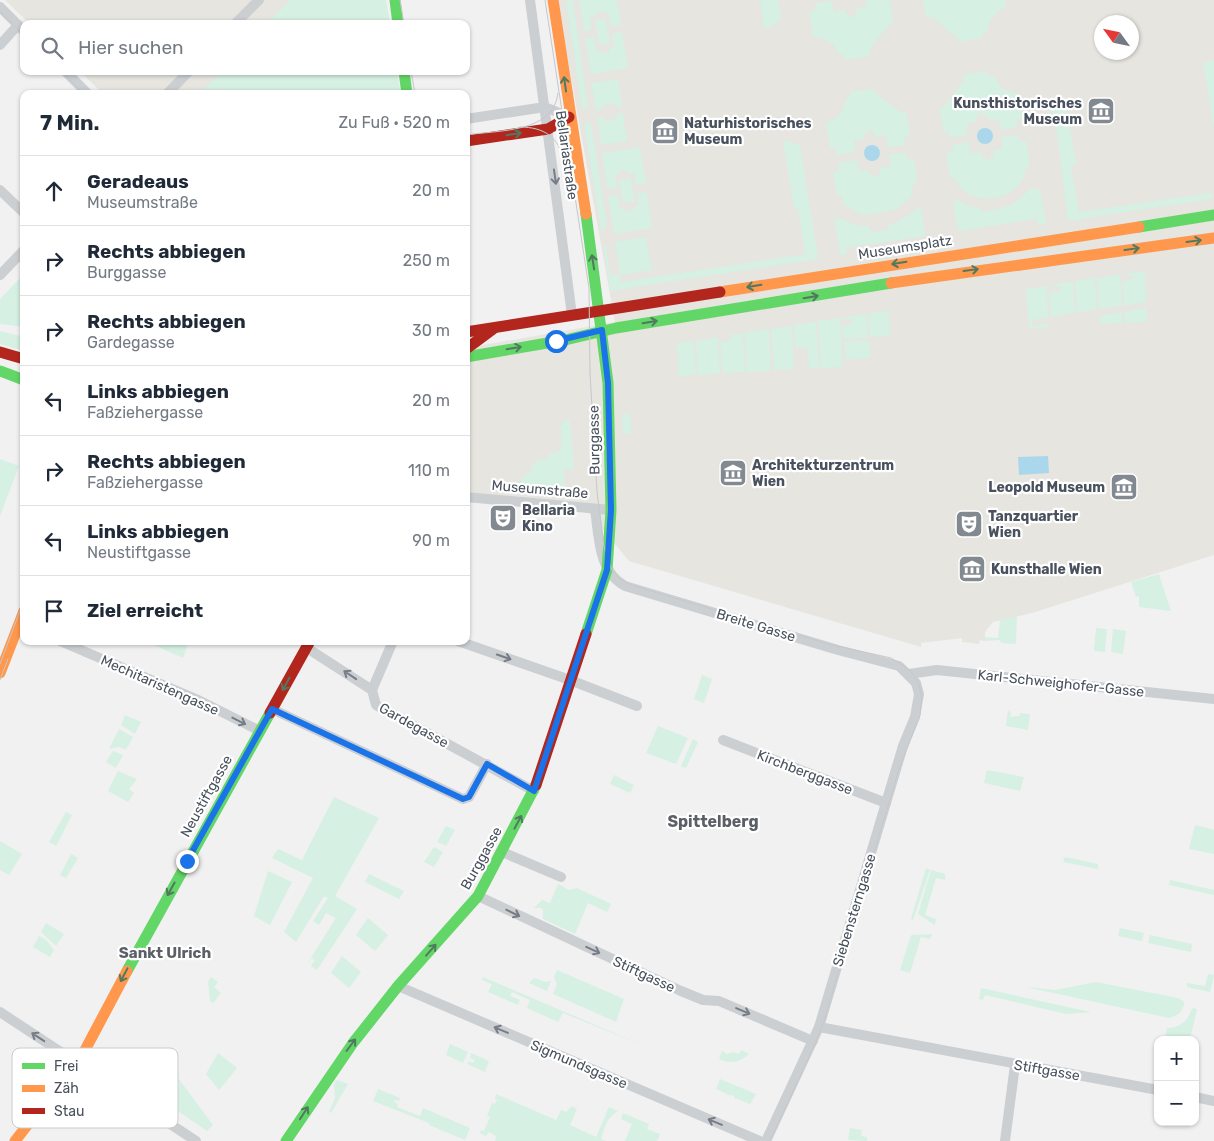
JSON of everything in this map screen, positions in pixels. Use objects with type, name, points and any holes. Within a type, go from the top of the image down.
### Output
[{"type":"main road","points":[[395,0],[398,20]]},
{"type":"main road","name":"Bellariastraße","points":[[553,0],[600,310]]},
{"type":"main road","points":[[405,75],[406,90]]},
{"type":"main road","points":[[470,140],[548,129],[570,117]]},
{"type":"main road","name":"Museumsplatz","points":[[600,310],[1214,215]]},
{"type":"main road","points":[[470,356],[565,340],[602,330],[966,271],[1214,238]]},
{"type":"main road","points":[[470,331],[600,310]]},
{"type":"main road","name":"Burggasse","points":[[286,1141],[352,1043],[398,986],[478,896],[534,791],[607,570],[611,510],[608,383],[600,310]]},
{"type":"main road","points":[[470,346],[494,328]]},
{"type":"main road","points":[[0,352],[20,358]]},
{"type":"main road","points":[[0,371],[20,378]]},
{"type":"main road","points":[[0,673],[20,627]]},
{"type":"main road","name":"Neustiftgasse","points":[[84,1048],[307,645]]},
{"type":"main road","name":"Neustiftgasse","points":[[15,1141],[25,1128]]},
{"type":"street","points":[[240,20],[259,0]]},
{"type":"street","name":"Bellariastraße","points":[[530,0],[572,315]]},
{"type":"street","points":[[0,7],[20,27]]},
{"type":"street","points":[[0,45],[20,29]]},
{"type":"street","points":[[69,75],[84,90]]},
{"type":"street","points":[[171,90],[185,75]]},
{"type":"street","points":[[470,118],[545,107],[570,117]]},
{"type":"street","points":[[0,190],[20,209]]},
{"type":"street","points":[[0,275],[20,254]]},
{"type":"street","name":"Museumstraße","points":[[470,497],[611,510]]},
{"type":"street","points":[[595,509],[602,553],[607,570]]},
{"type":"street","name":"Breite Gasse","points":[[607,570],[625,586],[838,650],[890,662],[909,674]]},
{"type":"street","name":"Mechitaristengasse","points":[[68,645],[196,698],[260,731]]},
{"type":"street","name":"Gardegasse","points":[[309,645],[372,690],[376,705],[534,791]]},
{"type":"street","points":[[372,690],[391,645]]},
{"type":"street","points":[[469,645],[570,680],[637,706]]},
{"type":"street","name":"Karl-Schweighofer-Gasse","points":[[909,674],[937,670],[1214,699]]},
{"type":"street","name":"Siebensterngasse","points":[[766,1141],[819,1027],[903,746],[918,708],[919,694],[916,683],[909,674]]},
{"type":"street","points":[[272,709],[463,799],[469,797],[487,764]]},
{"type":"street","name":"Kirchberggasse","points":[[723,740],[886,803]]},
{"type":"street","points":[[502,852],[561,877]]},
{"type":"street","name":"Stiftgasse","points":[[478,896],[681,991],[703,1000],[719,1001],[813,1041]]},
{"type":"street","name":"Sigmundsgasse","points":[[398,986],[760,1141]]},
{"type":"street","points":[[0,1012],[55,1048]]},
{"type":"street","name":"Stiftgasse","points":[[819,1027],[1015,1065],[1154,1089]]},
{"type":"street","points":[[1005,1141],[1015,1065]]},
{"type":"street","points":[[1199,1099],[1214,1101]]},
{"type":"street","points":[[176,1128],[196,1141]]},
{"type":"shaded area","points":[[5,0],[385,0],[388,20],[26,20]]},
{"type":"shaded area","points":[[557,0],[1214,0],[1214,555],[1032,613],[993,622],[985,632],[985,641],[980,640],[979,644],[962,642],[962,638],[921,643],[921,647],[629,561],[582,504],[470,492],[470,347],[615,322]]},
{"type":"shaded area","points":[[84,75],[397,75],[398,90],[99,90]]},
{"type":"green space","points":[[290,0],[386,0],[389,20],[271,20]]},
{"type":"green space","points":[[566,0],[573,0],[588,109],[582,109]]},
{"type":"green space","points":[[579,0],[617,0],[621,25],[611,27],[609,14],[599,11],[594,17],[590,18],[592,30],[584,31]]},
{"type":"green space","points":[[760,0],[778,0],[781,19],[772,27],[764,28]]},
{"type":"green space","points":[[865,0],[890,0],[893,23],[889,24],[869,51],[870,56],[845,60],[843,54],[838,54],[834,46],[828,41],[813,37],[809,12],[815,11],[816,3],[831,1],[834,12],[844,10],[850,18],[856,14],[856,8],[866,7]]},
{"type":"green space","points":[[923,0],[1005,0],[1006,7],[993,16],[987,32],[983,33],[982,38],[958,42],[957,37],[931,17],[926,18]]},
{"type":"green space","points":[[606,19],[610,43],[599,45],[595,20]]},
{"type":"green space","points":[[622,32],[628,68],[591,74],[585,39],[594,37],[596,49],[607,54],[611,47],[614,46],[612,34]]},
{"type":"green space","points":[[1214,60],[1214,129],[1203,63]]},
{"type":"green space","points":[[987,71],[989,77],[994,76],[1002,89],[1020,95],[1023,118],[1017,120],[1017,127],[1001,130],[998,119],[989,120],[987,116],[980,113],[976,118],[976,122],[967,124],[967,135],[950,138],[949,132],[943,132],[940,108],[944,107],[964,80],[963,75]]},
{"type":"green space","points":[[217,75],[398,75],[400,89],[400,90],[203,90]]},
{"type":"green space","points":[[618,79],[622,107],[608,103],[596,111],[591,83]]},
{"type":"green space","points":[[874,89],[876,94],[902,113],[907,113],[910,136],[904,137],[905,145],[888,147],[886,136],[876,137],[869,130],[863,139],[854,141],[856,152],[837,155],[836,147],[830,148],[826,123],[840,114],[844,108],[845,99],[850,98],[850,92]]},
{"type":"green space","points":[[1065,97],[1076,165],[1071,167],[1079,212],[1211,193],[1212,199],[1068,221],[1055,118],[1050,106]]},
{"type":"green space","points":[[623,113],[627,141],[601,145],[597,118],[601,117],[606,121],[612,121],[618,114]]},
{"type":"green space","points":[[591,122],[607,225],[601,232],[584,123]]},
{"type":"green space","points":[[1018,135],[1021,142],[1027,142],[1030,166],[1026,167],[1023,179],[1016,188],[994,198],[982,198],[971,195],[961,188],[955,178],[950,178],[946,153],[953,152],[952,145],[969,142],[971,154],[981,152],[983,157],[988,160],[993,156],[994,150],[1002,149],[1002,137]]},
{"type":"green space","points":[[783,140],[800,145],[818,259],[610,291],[603,245],[606,245],[610,276],[620,274],[615,242],[619,241],[646,237],[652,270],[620,275],[621,282],[805,254],[798,209],[794,208]]},
{"type":"green space","points":[[640,147],[646,183],[636,185],[634,173],[630,174],[623,169],[615,176],[617,188],[607,189],[602,153]]},
{"type":"green space","points":[[906,152],[907,159],[914,158],[917,183],[913,184],[911,197],[895,210],[864,215],[845,206],[841,195],[837,196],[833,172],[839,170],[838,163],[857,160],[859,171],[868,170],[870,175],[875,177],[880,174],[880,168],[890,166],[889,155]]},
{"type":"green space","points":[[631,178],[635,202],[623,203],[619,180]]},
{"type":"green space","points":[[1032,188],[1040,190],[1046,224],[1038,225],[1037,219],[958,231],[953,201],[957,200],[984,212],[1012,205]]},
{"type":"green space","points":[[647,192],[652,228],[614,234],[608,197],[618,195],[620,208],[631,212],[635,206],[639,205],[637,193]]},
{"type":"green space","points":[[921,206],[925,236],[846,248],[847,254],[840,256],[836,217],[856,225],[868,226],[872,232],[887,230],[888,226],[903,219]]},
{"type":"green space","points":[[1145,271],[1146,302],[1124,306],[1122,281],[1133,280],[1132,275],[1126,276],[1126,274]]},
{"type":"green space","points":[[1120,275],[1122,306],[1099,309],[1097,278]]},
{"type":"green space","points":[[20,278],[20,326],[0,324],[0,299]]},
{"type":"green space","points":[[1095,278],[1097,309],[1077,313],[1075,281]]},
{"type":"green space","points":[[1073,282],[1075,313],[1051,317],[1049,293],[1061,291],[1060,286],[1054,287],[1054,284]]},
{"type":"green space","points":[[1047,286],[1048,317],[1032,320],[1032,326],[1049,323],[1049,327],[1029,329],[1026,289]]},
{"type":"green space","points":[[1146,308],[1147,322],[1125,323],[1124,312]]},
{"type":"green space","points":[[889,310],[890,336],[870,337],[868,314]]},
{"type":"green space","points":[[1122,312],[1123,323],[1100,324],[1100,316]]},
{"type":"green space","points":[[866,314],[868,338],[843,339],[842,326],[852,324],[851,319],[842,320],[842,318]]},
{"type":"green space","points":[[840,318],[843,367],[821,368],[818,321]]},
{"type":"green space","points":[[816,322],[819,368],[809,369],[807,347],[795,348],[794,325]]},
{"type":"green space","points":[[792,326],[794,369],[774,370],[771,329]]},
{"type":"green space","points":[[769,329],[771,371],[747,372],[745,333]]},
{"type":"green space","points":[[0,331],[20,336],[20,350],[0,344]]},
{"type":"green space","points":[[743,333],[745,372],[722,373],[720,337],[721,342],[732,340],[731,335]]},
{"type":"green space","points":[[718,337],[720,373],[698,375],[696,341]]},
{"type":"green space","points":[[869,340],[870,358],[846,360],[844,342]]},
{"type":"green space","points":[[694,341],[696,375],[679,376],[677,343]]},
{"type":"green space","points":[[630,413],[632,433],[623,434],[622,414]]},
{"type":"green space","points":[[565,419],[570,421],[574,468],[564,470],[565,494],[516,487],[528,471],[532,474],[532,467],[538,459],[546,459],[550,453],[556,453],[560,450],[562,444],[560,437],[563,432],[558,429]]},
{"type":"green space","points":[[0,459],[19,466],[0,516]]},
{"type":"green space","points":[[1159,574],[1171,611],[1139,607],[1139,596],[1136,597],[1131,582]]},
{"type":"green space","points":[[1017,616],[1016,644],[1001,643],[1000,640],[985,641],[985,637],[998,638],[1000,620]]},
{"type":"green space","points":[[1096,628],[1107,629],[1105,652],[1094,651]]},
{"type":"green space","points":[[1113,629],[1126,631],[1123,654],[1111,652]]},
{"type":"green space","points":[[154,645],[186,645],[183,658]]},
{"type":"green space","points":[[702,675],[712,679],[704,703],[694,699]]},
{"type":"green space","points":[[1008,711],[1011,712],[1010,717],[1019,716],[1020,713],[1030,714],[1028,730],[1006,726]]},
{"type":"green space","points":[[125,715],[141,722],[135,734],[121,725]]},
{"type":"green space","points":[[658,726],[688,738],[676,764],[646,753]]},
{"type":"green space","points":[[119,729],[133,737],[126,750],[119,747],[109,749]]},
{"type":"green space","points":[[693,739],[698,742],[686,768],[681,766]]},
{"type":"green space","points":[[113,751],[123,755],[116,768],[106,762]]},
{"type":"green space","points":[[987,770],[1024,777],[1020,791],[984,783]]},
{"type":"green space","points":[[118,771],[137,779],[129,789],[134,793],[128,802],[108,791]]},
{"type":"green space","points":[[614,775],[634,785],[630,793],[610,784]]},
{"type":"green space","points":[[334,797],[379,818],[335,896],[357,909],[317,970],[311,966],[315,960],[312,958],[307,964],[336,918],[326,913],[319,925],[313,921],[328,898],[324,896],[296,942],[284,932],[313,878],[272,858],[278,849],[302,860]]},
{"type":"green space","points":[[66,812],[72,815],[56,846],[49,842]]},
{"type":"green space","points":[[1195,825],[1214,830],[1214,854],[1189,849]]},
{"type":"green space","points":[[446,826],[455,830],[446,846],[437,842]]},
{"type":"green space","points":[[0,841],[22,854],[9,875],[0,870]]},
{"type":"green space","points":[[434,847],[443,852],[434,867],[424,862]]},
{"type":"green space","points":[[71,854],[78,858],[66,878],[60,875]]},
{"type":"green space","points":[[1065,857],[1098,864],[1098,869],[1063,862]]},
{"type":"green space","points":[[926,868],[930,870],[913,920],[911,919]]},
{"type":"green space","points":[[931,870],[945,874],[945,880],[936,878],[925,915],[936,919],[935,925],[918,914]]},
{"type":"green space","points":[[268,871],[292,882],[270,925],[254,916]]},
{"type":"green space","points":[[369,874],[404,891],[399,899],[365,882]]},
{"type":"green space","points":[[1170,880],[1214,890],[1214,895],[1169,885]]},
{"type":"green space","points":[[558,884],[569,890],[577,888],[611,904],[607,912],[588,903],[575,934],[543,919],[543,910],[541,908],[534,908],[542,900],[550,903]]},
{"type":"green space","points":[[368,918],[388,935],[375,951],[356,935]]},
{"type":"green space","points":[[46,923],[64,934],[56,946],[41,932]]},
{"type":"green space","points":[[1120,928],[1144,933],[1142,941],[1118,936]]},
{"type":"green space","points":[[932,934],[930,939],[921,937],[910,973],[900,970],[911,935]]},
{"type":"green space","points":[[1150,935],[1192,944],[1191,952],[1148,943]]},
{"type":"green space","points":[[39,936],[46,940],[54,950],[50,957],[33,947]]},
{"type":"green space","points":[[342,956],[361,972],[349,988],[331,973]]},
{"type":"green space","points":[[557,970],[624,999],[616,1022],[553,994],[557,984],[554,977]]},
{"type":"green space","points":[[1208,974],[1214,975],[1210,992],[1187,987],[1187,983],[1205,986]]},
{"type":"green space","points":[[211,977],[218,982],[214,987],[221,993],[213,1003],[210,1001],[208,982]]},
{"type":"green space","points":[[483,977],[647,1047],[563,1013],[558,1022],[527,1008],[530,1000],[512,992],[510,996],[520,1000],[518,1005],[488,992],[492,984],[482,980]]},
{"type":"green space","points":[[534,978],[545,982],[551,981],[547,991],[529,983]]},
{"type":"green space","points":[[1096,982],[1178,998],[1184,1002],[1184,1005],[1180,1013],[1169,1018],[1026,987],[1055,990]]},
{"type":"green space","points":[[981,988],[1091,1012],[1066,1014],[985,995],[983,1000],[979,999]]},
{"type":"green space","points":[[1192,1008],[1197,1009],[1191,1036],[1165,1036],[1167,1028],[1176,1027],[1189,1016]]},
{"type":"green space","points":[[450,1044],[468,1052],[463,1063],[446,1055]]},
{"type":"green space","points":[[741,1050],[749,1054],[738,1061],[727,1062],[719,1059],[722,1051],[727,1054],[733,1052],[739,1054]]},
{"type":"green space","points":[[218,1053],[237,1068],[219,1090],[206,1074]]},
{"type":"green space","points":[[471,1053],[489,1061],[485,1072],[467,1064],[469,1061],[473,1063],[475,1060],[470,1058]]},
{"type":"green space","points":[[178,1078],[213,1125],[207,1131],[178,1111]]},
{"type":"green space","points":[[720,1079],[756,1094],[750,1104],[735,1098],[732,1094],[731,1096],[716,1089]]},
{"type":"green space","points":[[336,1080],[348,1084],[331,1113],[329,1112],[335,1098],[334,1085]]},
{"type":"green space","points":[[378,1089],[400,1098],[399,1101],[395,1100],[394,1102],[398,1104],[397,1107],[420,1116],[423,1108],[470,1128],[465,1140],[429,1125],[429,1123],[373,1101]]},
{"type":"green space","points":[[496,1094],[556,1120],[561,1110],[566,1112],[572,1106],[577,1109],[570,1125],[596,1137],[609,1107],[618,1111],[608,1120],[605,1127],[601,1139],[606,1141],[495,1141],[496,1136],[489,1132],[486,1136],[480,1133],[481,1130],[484,1131],[490,1117],[487,1116],[492,1103],[495,1104],[497,1100],[495,1098]]},
{"type":"green space","points":[[623,1113],[649,1124],[647,1129],[660,1134],[657,1141],[625,1141],[632,1124],[621,1119]]},
{"type":"green space","points":[[850,1128],[862,1130],[861,1136],[867,1137],[867,1141],[848,1140]]},
{"type":"water","points":[[985,128],[993,136],[985,144],[977,136]]},
{"type":"water","points":[[872,145],[880,153],[872,161],[864,153]]},
{"type":"water","points":[[1048,456],[1049,473],[1019,475],[1018,457]]},
{"type":"tram line","points":[[400,0],[403,20]]},
{"type":"tram line","points":[[545,0],[589,288],[590,373],[597,492],[604,547],[612,570],[620,579],[631,585],[828,644],[891,658],[910,670],[918,682],[922,697],[920,715],[899,769],[824,1021],[770,1141]]},
{"type":"tram line","points":[[0,12],[20,31]]},
{"type":"tram line","points":[[65,75],[80,90]]},
{"type":"tram line","points":[[412,75],[414,90]]},
{"type":"tram line","points":[[470,135],[522,128],[535,123],[546,116],[554,106],[558,93]]},
{"type":"tram line","points":[[520,127],[529,127],[549,135],[558,146],[564,161]]},
{"type":"tram line","points":[[0,664],[20,611]]},
{"type":"tram line","points":[[0,680],[8,659]]},
{"type":"traffic: fast","points":[[395,0],[398,20]]},
{"type":"traffic: fast","points":[[405,75],[406,90]]},
{"type":"traffic: fast","points":[[586,214],[608,383],[611,510],[607,570],[586,634]]},
{"type":"traffic: fast","points":[[1139,227],[1214,215]]},
{"type":"traffic: fast","points":[[470,356],[565,340],[616,328],[891,283]]},
{"type":"traffic: fast","points":[[0,371],[20,378]]},
{"type":"traffic: fast","points":[[127,971],[270,713]]},
{"type":"traffic: fast","points":[[286,1141],[353,1043],[398,986],[478,896],[536,785]]},
{"type":"traffic: slow","points":[[553,0],[586,214]]},
{"type":"traffic: slow","points":[[720,292],[1139,227]]},
{"type":"traffic: slow","points":[[891,283],[1214,238]]},
{"type":"traffic: slow","points":[[0,673],[20,621]]},
{"type":"traffic: slow","points":[[86,1048],[127,971]]},
{"type":"traffic: slow","points":[[15,1141],[25,1128]]},
{"type":"traffic: jam","points":[[470,140],[548,129],[569,117]]},
{"type":"traffic: jam","points":[[470,331],[720,292]]},
{"type":"traffic: jam","points":[[470,346],[493,329]]},
{"type":"traffic: jam","points":[[0,352],[20,358]]},
{"type":"traffic: jam","points":[[536,785],[586,634]]},
{"type":"traffic: jam","points":[[270,713],[308,645]]},
{"type":"place","name":"Kunsthistorisches Museum","points":[[1101,111]]},
{"type":"place","name":"Naturhistorisches Museum","points":[[665,131]]},
{"type":"place","name":"Architekturzentrum Wien","points":[[733,473]]},
{"type":"place","name":"Leopold Museum","points":[[1124,487]]},
{"type":"place","name":"Bellaria Kino","points":[[503,518]]},
{"type":"place","name":"Tanzquartier Wien","points":[[969,524]]},
{"type":"place","name":"Kunsthalle Wien","points":[[972,569]]},
{"type":"district","name":"Spittelberg","points":[[713,821]]},
{"type":"district","name":"Sankt Ulrich","points":[[165,953]]},
{"type":"route","points":[[187,861],[272,709],[463,799],[469,797],[487,764],[534,791],[607,570],[611,510],[608,383],[602,330],[556,341]]}]
